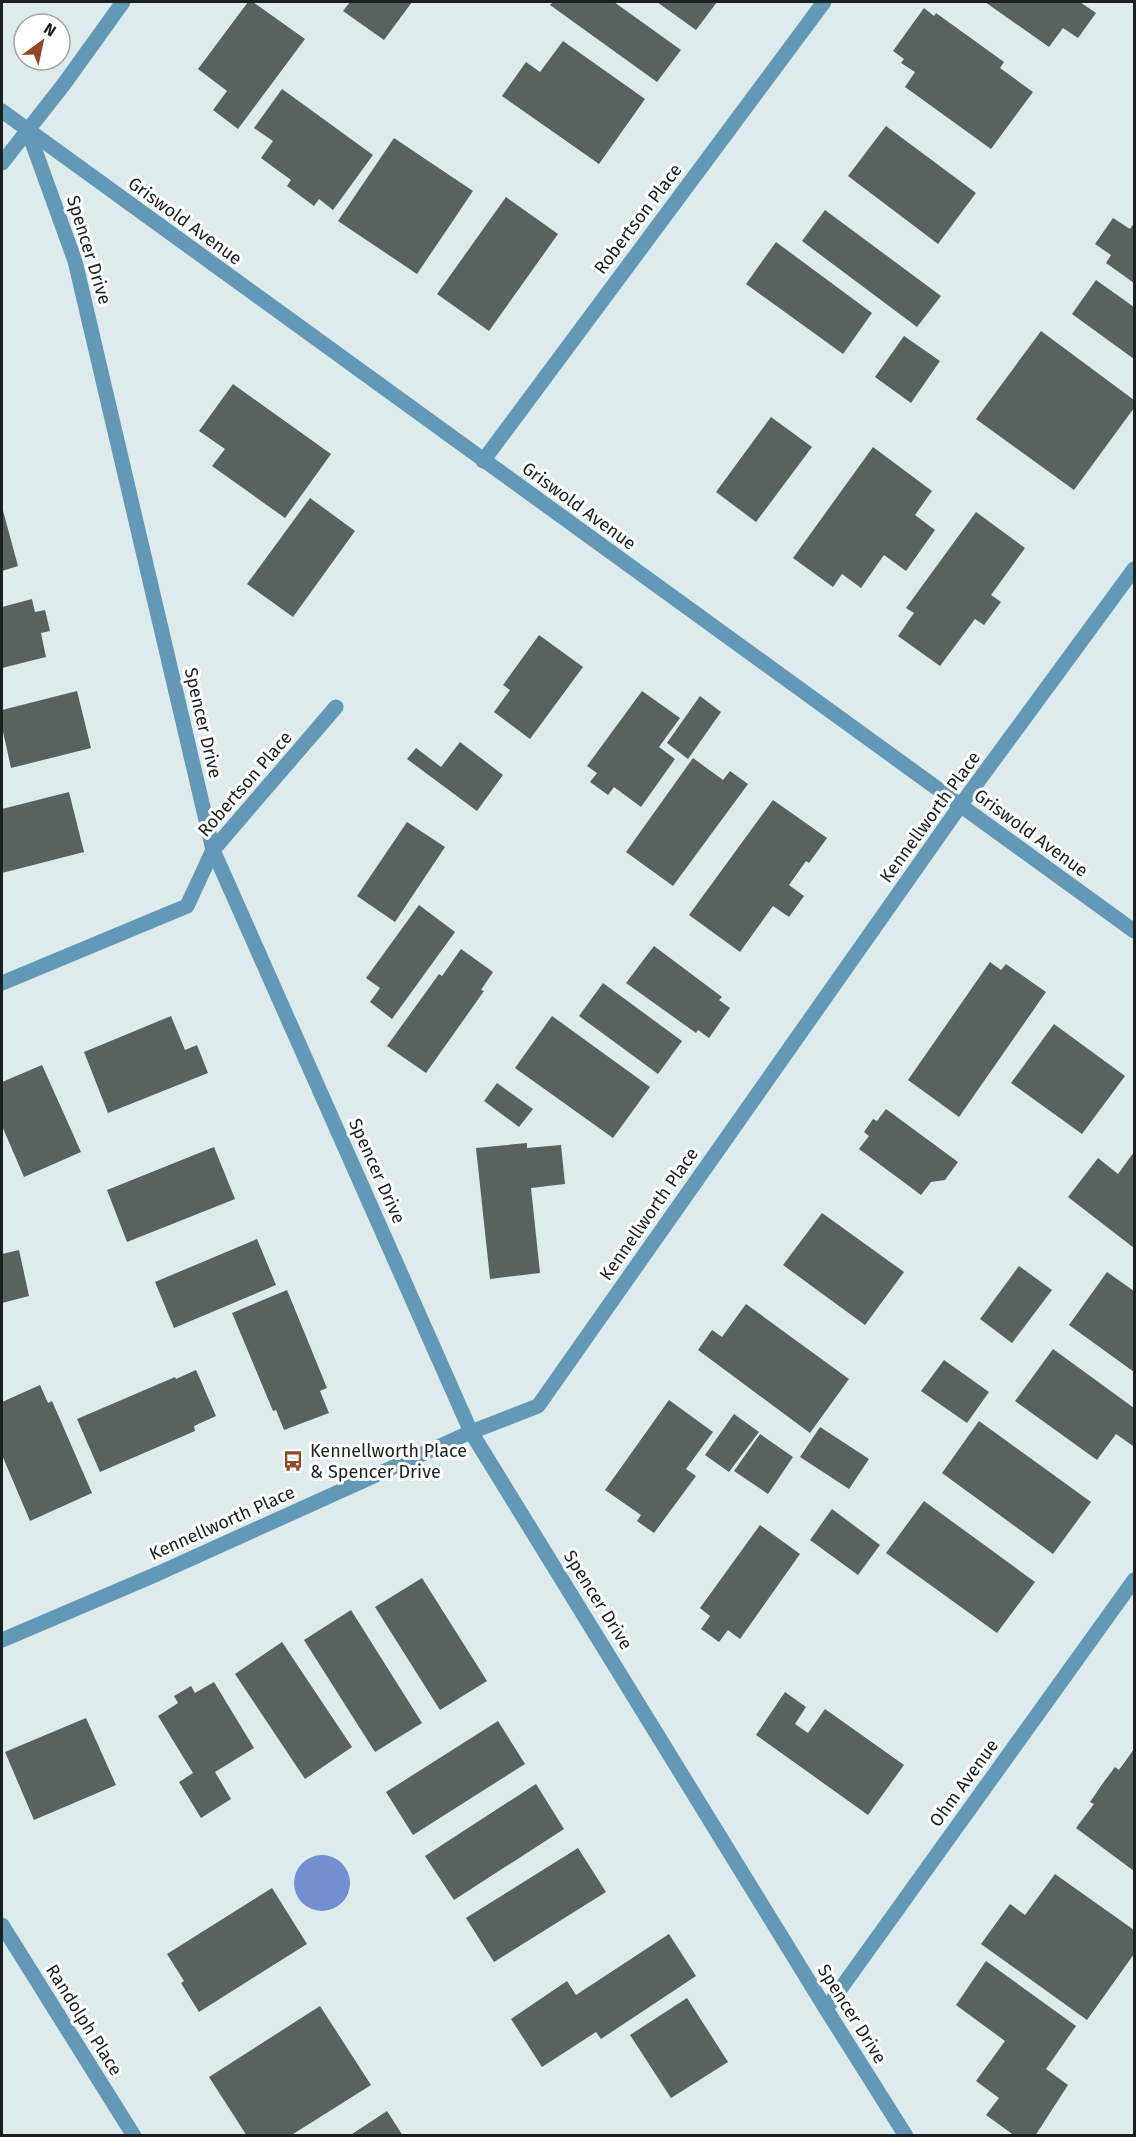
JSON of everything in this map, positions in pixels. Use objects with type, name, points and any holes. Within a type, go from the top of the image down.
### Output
[{"type":"street","points":[[2,163],[64,84],[123,2]]},
{"type":"street","name":"Robertson Place","points":[[483,461],[824,2]]},
{"type":"street","name":"Griswold Avenue","points":[[2,111],[1134,931]]},
{"type":"street","name":"Spencer Drive","points":[[28,131],[75,261],[213,850],[471,1432],[906,2136]]},
{"type":"street","name":"Kennellworth Place","points":[[2,1640],[157,1574],[471,1432],[538,1406],[960,806],[1134,569]]},
{"type":"street","name":"Robertson Place","points":[[2,983],[187,906],[213,850],[336,708]]},
{"type":"street","name":"Ohm Avenue","points":[[826,2009],[1134,1580]]},
{"type":"street","name":"Randolph Place","points":[[2,1925],[134,2136]]},
{"type":"water","points":[[316,1855],[328,1855],[342,1863],[350,1877],[348,1894],[342,1903],[328,1911],[316,1911],[299,1899],[294,1889],[294,1877],[306,1860]]},
{"type":"building","points":[[248,2],[253,2],[305,39],[238,129],[213,110],[227,91],[198,69]]},
{"type":"building","points":[[350,2],[412,2],[384,40],[343,11]]},
{"type":"building","points":[[553,2],[614,2],[681,50],[657,82],[550,5]]},
{"type":"building","points":[[657,2],[717,2],[696,30]]},
{"type":"building","points":[[985,2],[1080,2],[1096,13],[1078,38],[1063,28],[1049,47]]},
{"type":"building","points":[[924,8],[934,16],[936,13],[1004,62],[1000,68],[1033,92],[991,149],[905,87],[915,72],[901,63],[904,59],[893,51]]},
{"type":"building","points":[[563,41],[645,99],[599,164],[502,96],[526,62],[540,72]]},
{"type":"building","points":[[282,89],[373,155],[333,210],[319,199],[314,206],[287,186],[291,180],[261,158],[273,141],[254,128]]},
{"type":"building","points":[[886,126],[976,193],[938,244],[848,176]]},
{"type":"building","points":[[394,138],[473,191],[417,274],[338,221]]},
{"type":"building","points":[[506,197],[558,234],[489,331],[437,294]]},
{"type":"building","points":[[825,210],[941,296],[917,327],[802,241]]},
{"type":"building","points":[[1113,218],[1130,229],[1134,223],[1134,283],[1106,263],[1111,255],[1095,244]]},
{"type":"building","points":[[776,242],[872,313],[843,354],[746,284]]},
{"type":"building","points":[[1096,280],[1134,307],[1134,359],[1072,314]]},
{"type":"building","points":[[1041,331],[1134,400],[1134,408],[1074,490],[976,419]]},
{"type":"building","points":[[904,336],[940,361],[911,403],[875,377]]},
{"type":"building","points":[[233,384],[331,454],[285,518],[212,466],[225,449],[199,431]]},
{"type":"building","points":[[771,417],[812,447],[756,522],[716,492]]},
{"type":"building","points":[[873,447],[932,491],[915,515],[935,530],[906,571],[884,555],[861,588],[842,574],[833,587],[793,558]]},
{"type":"building","points":[[310,498],[355,531],[293,617],[247,584]]},
{"type":"building","points":[[2,507],[18,566],[2,571]]},
{"type":"building","points":[[976,512],[1025,548],[991,595],[1001,602],[984,625],[975,619],[940,666],[898,636],[914,613],[906,608]]},
{"type":"building","points":[[32,599],[35,612],[45,610],[50,631],[41,633],[46,657],[2,668],[2,607]]},
{"type":"building","points":[[539,635],[583,667],[530,739],[494,712],[510,690],[503,685]]},
{"type":"building","points":[[77,691],[91,748],[11,768],[2,727],[2,710]]},
{"type":"building","points":[[642,691],[680,718],[659,747],[675,759],[641,807],[614,787],[608,795],[590,782],[597,773],[587,766]]},
{"type":"building","points":[[700,696],[721,712],[688,759],[667,743]]},
{"type":"building","points":[[460,742],[503,775],[477,811],[407,759],[416,748],[441,767]]},
{"type":"building","points":[[693,758],[723,780],[730,771],[748,784],[673,886],[626,852]]},
{"type":"building","points":[[69,792],[84,852],[2,873],[2,809]]},
{"type":"building","points":[[773,800],[827,838],[809,863],[806,861],[789,885],[804,896],[789,917],[773,906],[740,952],[689,915]]},
{"type":"building","points":[[407,822],[445,847],[395,922],[357,896]]},
{"type":"building","points":[[419,905],[455,932],[392,1019],[370,1002],[380,988],[366,978]]},
{"type":"building","points":[[654,946],[722,997],[719,1000],[730,1008],[709,1038],[698,1030],[696,1033],[626,983]]},
{"type":"building","points":[[461,949],[493,972],[481,990],[484,991],[426,1073],[387,1046],[439,974],[442,976]]},
{"type":"building","points":[[990,962],[1001,970],[1006,964],[1046,992],[959,1117],[908,1080]]},
{"type":"building","points":[[603,983],[682,1041],[658,1074],[579,1016]]},
{"type":"building","points":[[171,1016],[185,1050],[197,1045],[208,1073],[108,1113],[84,1052]]},
{"type":"building","points":[[552,1016],[650,1087],[613,1138],[515,1068]]},
{"type":"building","points":[[1054,1024],[1125,1076],[1082,1134],[1011,1083]]},
{"type":"building","points":[[42,1065],[81,1152],[24,1177],[2,1126],[2,1082]]},
{"type":"building","points":[[497,1083],[533,1109],[519,1127],[484,1101]]},
{"type":"building","points":[[886,1109],[958,1162],[945,1180],[931,1182],[921,1195],[859,1149],[869,1136],[864,1132],[873,1119],[877,1121]]},
{"type":"building","points":[[527,1143],[527,1148],[561,1145],[565,1184],[531,1188],[540,1273],[490,1279],[476,1148]]},
{"type":"building","points":[[214,1147],[235,1199],[127,1242],[107,1190]]},
{"type":"building","points":[[1134,1152],[1134,1248],[1068,1197],[1098,1158],[1118,1174]]},
{"type":"building","points":[[822,1213],[904,1272],[865,1325],[783,1265]]},
{"type":"building","points":[[257,1239],[276,1285],[174,1328],[155,1282]]},
{"type":"building","points":[[19,1250],[29,1296],[2,1303],[2,1254]]},
{"type":"building","points":[[1019,1266],[1052,1290],[1012,1343],[980,1319]]},
{"type":"building","points":[[1107,1272],[1134,1291],[1134,1372],[1069,1325]]},
{"type":"building","points":[[287,1290],[327,1388],[320,1391],[329,1413],[284,1430],[276,1410],[273,1411],[232,1313]]},
{"type":"building","points":[[746,1304],[849,1379],[810,1433],[698,1350],[712,1330],[722,1337]]},
{"type":"building","points":[[1053,1349],[1134,1408],[1133,1446],[1116,1434],[1097,1460],[1015,1401]]},
{"type":"building","points":[[944,1360],[989,1392],[967,1423],[921,1391]]},
{"type":"building","points":[[196,1370],[216,1416],[194,1426],[195,1431],[100,1472],[77,1419]]},
{"type":"building","points":[[40,1385],[48,1403],[52,1401],[92,1493],[30,1521],[2,1455],[2,1402]]},
{"type":"building","points":[[669,1400],[713,1432],[686,1469],[696,1476],[654,1533],[637,1521],[641,1515],[605,1490]]},
{"type":"building","points":[[734,1414],[759,1432],[729,1472],[705,1455]]},
{"type":"building","points":[[979,1421],[1091,1502],[1053,1554],[942,1473]]},
{"type":"building","points":[[820,1427],[869,1459],[849,1489],[800,1457]]},
{"type":"building","points":[[760,1434],[793,1457],[768,1494],[734,1471]]},
{"type":"building","points":[[924,1501],[1035,1582],[997,1633],[886,1553]]},
{"type":"building","points":[[832,1509],[880,1545],[858,1575],[810,1540]]},
{"type":"building","points":[[760,1525],[800,1554],[740,1639],[728,1630],[719,1642],[701,1629],[710,1616],[700,1608]]},
{"type":"building","points":[[422,1578],[487,1681],[440,1710],[375,1607]]},
{"type":"building","points":[[351,1610],[422,1723],[375,1752],[304,1640]]},
{"type":"building","points":[[282,1642],[352,1747],[305,1779],[235,1674]]},
{"type":"building","points":[[214,1682],[254,1748],[215,1772],[231,1799],[201,1818],[179,1782],[193,1773],[158,1716],[178,1703],[174,1696],[191,1686],[195,1693]]},
{"type":"building","points":[[785,1692],[806,1707],[795,1724],[808,1733],[825,1709],[904,1765],[868,1815],[756,1735]]},
{"type":"building","points":[[86,1718],[116,1785],[34,1820],[5,1752]]},
{"type":"building","points":[[498,1721],[525,1764],[413,1835],[386,1792]]},
{"type":"building","points":[[1134,1749],[1134,1871],[1076,1828],[1094,1804],[1090,1802],[1103,1783],[1115,1767],[1119,1770]]},
{"type":"building","points":[[536,1784],[564,1829],[454,1900],[425,1856]]},
{"type":"building","points":[[578,1848],[606,1892],[494,1962],[466,1918]]},
{"type":"building","points":[[1055,1874],[1134,1930],[1134,1954],[1087,2020],[981,1944],[1010,1904],[1025,1915]]},
{"type":"building","points":[[272,1888],[307,1944],[199,2012],[181,1983],[184,1981],[167,1954]]},
{"type":"building","points":[[669,1934],[696,1976],[601,2039],[596,2032],[542,2067],[511,2019],[567,1981],[576,1995]]},
{"type":"building","points":[[986,1961],[1076,2026],[1046,2069],[1068,2085],[1035,2136],[1015,2136],[986,2115],[999,2098],[976,2081],[1005,2041],[956,2005]]},
{"type":"building","points":[[687,1998],[728,2062],[671,2098],[630,2035]]},
{"type":"building","points":[[320,2006],[371,2085],[290,2136],[247,2136],[209,2077]]},
{"type":"building","points":[[387,2111],[403,2136],[349,2136]]},
{"type":"place","name":"Kennellworth Place & Spencer Drive","points":[[293,1461]]}]
